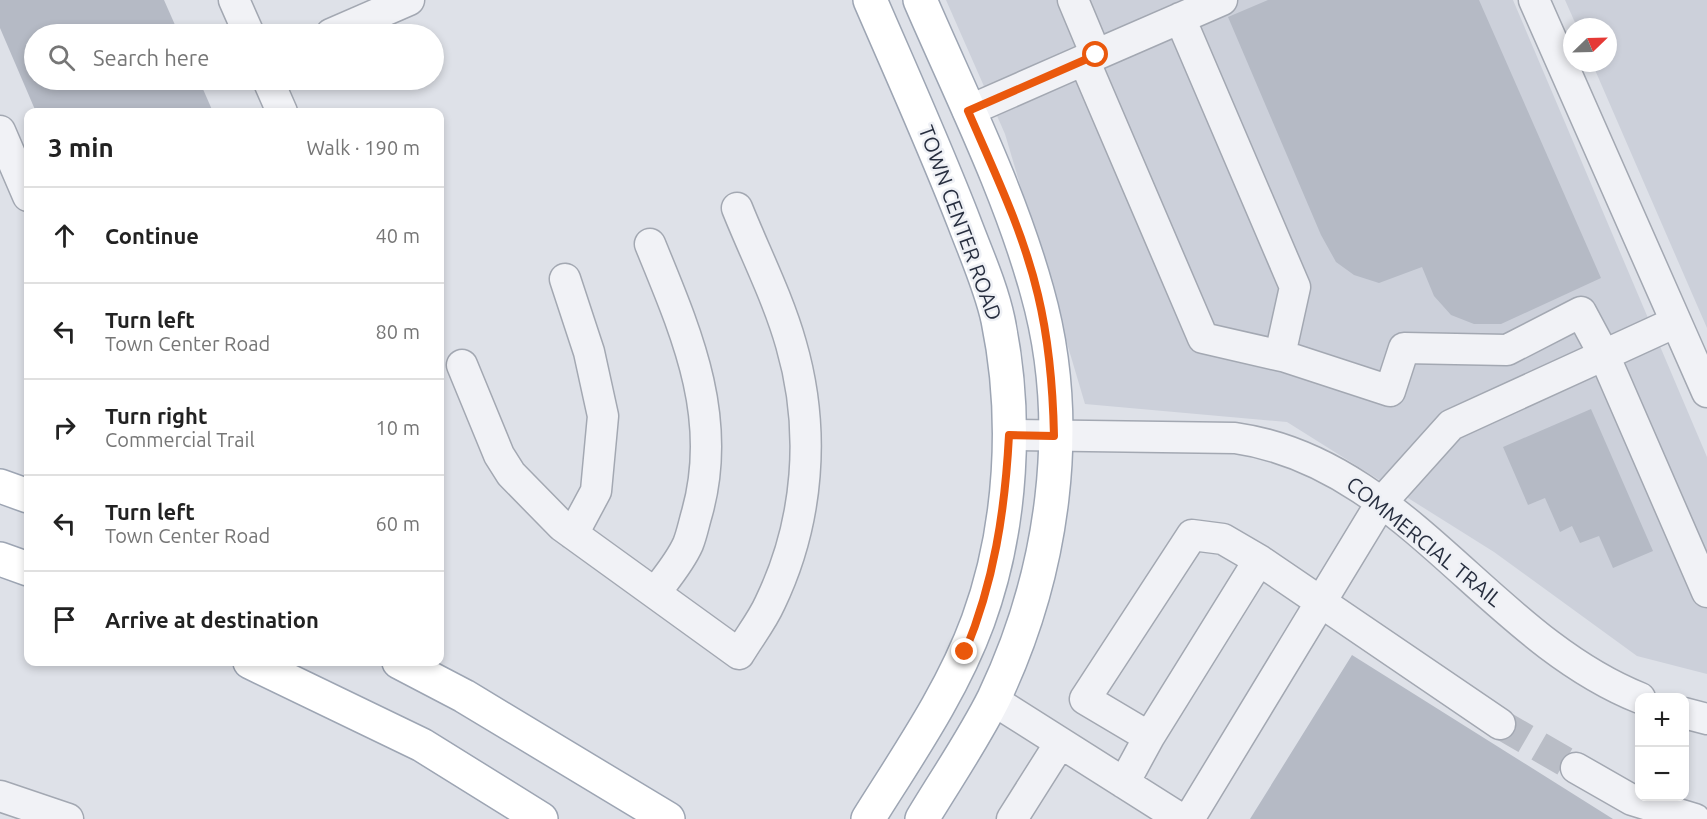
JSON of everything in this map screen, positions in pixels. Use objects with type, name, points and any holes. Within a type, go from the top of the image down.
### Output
[{"type":"main road","name":"TOWN CENTER ROAD","points":[[868,819],[948,689],[978,620],[998,545],[1005,501],[1009,435],[1006,371],[991,297],[949,182],[870,0]]},
{"type":"main road","points":[[920,0],[1017,228],[1038,294],[1053,384],[1054,436],[1054,483],[1039,573],[1028,616],[993,699],[922,819]]},
{"type":"main road","points":[[0,486],[24,495]]},
{"type":"main road","points":[[0,559],[24,568]]},
{"type":"main road","points":[[258,666],[422,745],[541,819]]},
{"type":"main road","points":[[407,666],[464,696],[668,819]]},
{"type":"street","points":[[234,0],[245,24]]},
{"type":"street","points":[[344,24],[361,10],[409,0]]},
{"type":"street","points":[[1072,0],[1090,58],[1203,338],[1280,355],[1390,391],[1404,348],[1507,350],[1581,312],[1604,355],[1707,592]]},
{"type":"street","points":[[968,111],[1222,0]]},
{"type":"street","points":[[1534,0],[1707,392]]},
{"type":"street","points":[[1180,18],[1295,286],[1280,355]]},
{"type":"street","points":[[272,90],[280,108]]},
{"type":"street","points":[[0,131],[16,185]]},
{"type":"street","points":[[462,365],[499,455],[511,474],[562,526],[739,654],[773,596],[788,560],[800,510],[808,453],[801,382],[791,341],[737,208]]},
{"type":"street","points":[[650,244],[690,341],[702,390],[707,449],[702,495],[689,542],[655,593]]},
{"type":"street","points":[[565,279],[589,352],[603,416],[597,491],[573,534]]},
{"type":"street","points":[[1189,819],[1381,503],[1451,425],[1676,322]]},
{"type":"street","name":"COMMERCIAL TRAIL","points":[[1009,435],[1210,437],[1258,441],[1304,455],[1328,467],[1381,503],[1546,642],[1607,683],[1635,696]]},
{"type":"street","points":[[1149,737],[1085,699],[1192,535],[1223,539],[1259,561],[1500,724]]},
{"type":"street","points":[[1124,783],[1149,737],[1259,561]]},
{"type":"street","points":[[993,699],[1181,819]]},
{"type":"street","points":[[1689,714],[1707,719]]},
{"type":"street","points":[[1012,819],[1060,743]]},
{"type":"street","points":[[1576,768],[1632,800],[1695,819]]},
{"type":"street","points":[[0,796],[68,819]]},
{"type":"shaded area","points":[[946,0],[1513,0],[1707,457],[1707,674],[1637,656],[1494,552],[1287,422],[1085,404],[1005,134]]},
{"type":"shaded area","points":[[1565,0],[1707,0],[1707,328],[1596,72],[1617,72],[1617,18],[1573,18]]},
{"type":"building","points":[[0,0],[164,0],[175,24],[24,24],[24,84],[0,28]]},
{"type":"building","points":[[1268,0],[1479,0],[1601,278],[1501,324],[1474,324],[1451,315],[1434,296],[1422,267],[1379,283],[1354,275],[1336,262],[1321,235],[1228,17]]},
{"type":"building","points":[[27,90],[203,90],[211,108],[34,108]]},
{"type":"building","points":[[1591,409],[1653,551],[1613,568],[1599,536],[1580,543],[1572,526],[1560,532],[1545,498],[1528,505],[1503,447]]},
{"type":"building","points":[[1352,655],[1613,819],[1250,819]]},
{"type":"tunnel","points":[[1500,724],[1576,768]]},
{"type":"route","points":[[965,652],[989,586],[998,545],[1005,501],[1009,435],[1054,436],[1053,384],[1038,294],[1017,228],[968,111],[1096,55]]}]
